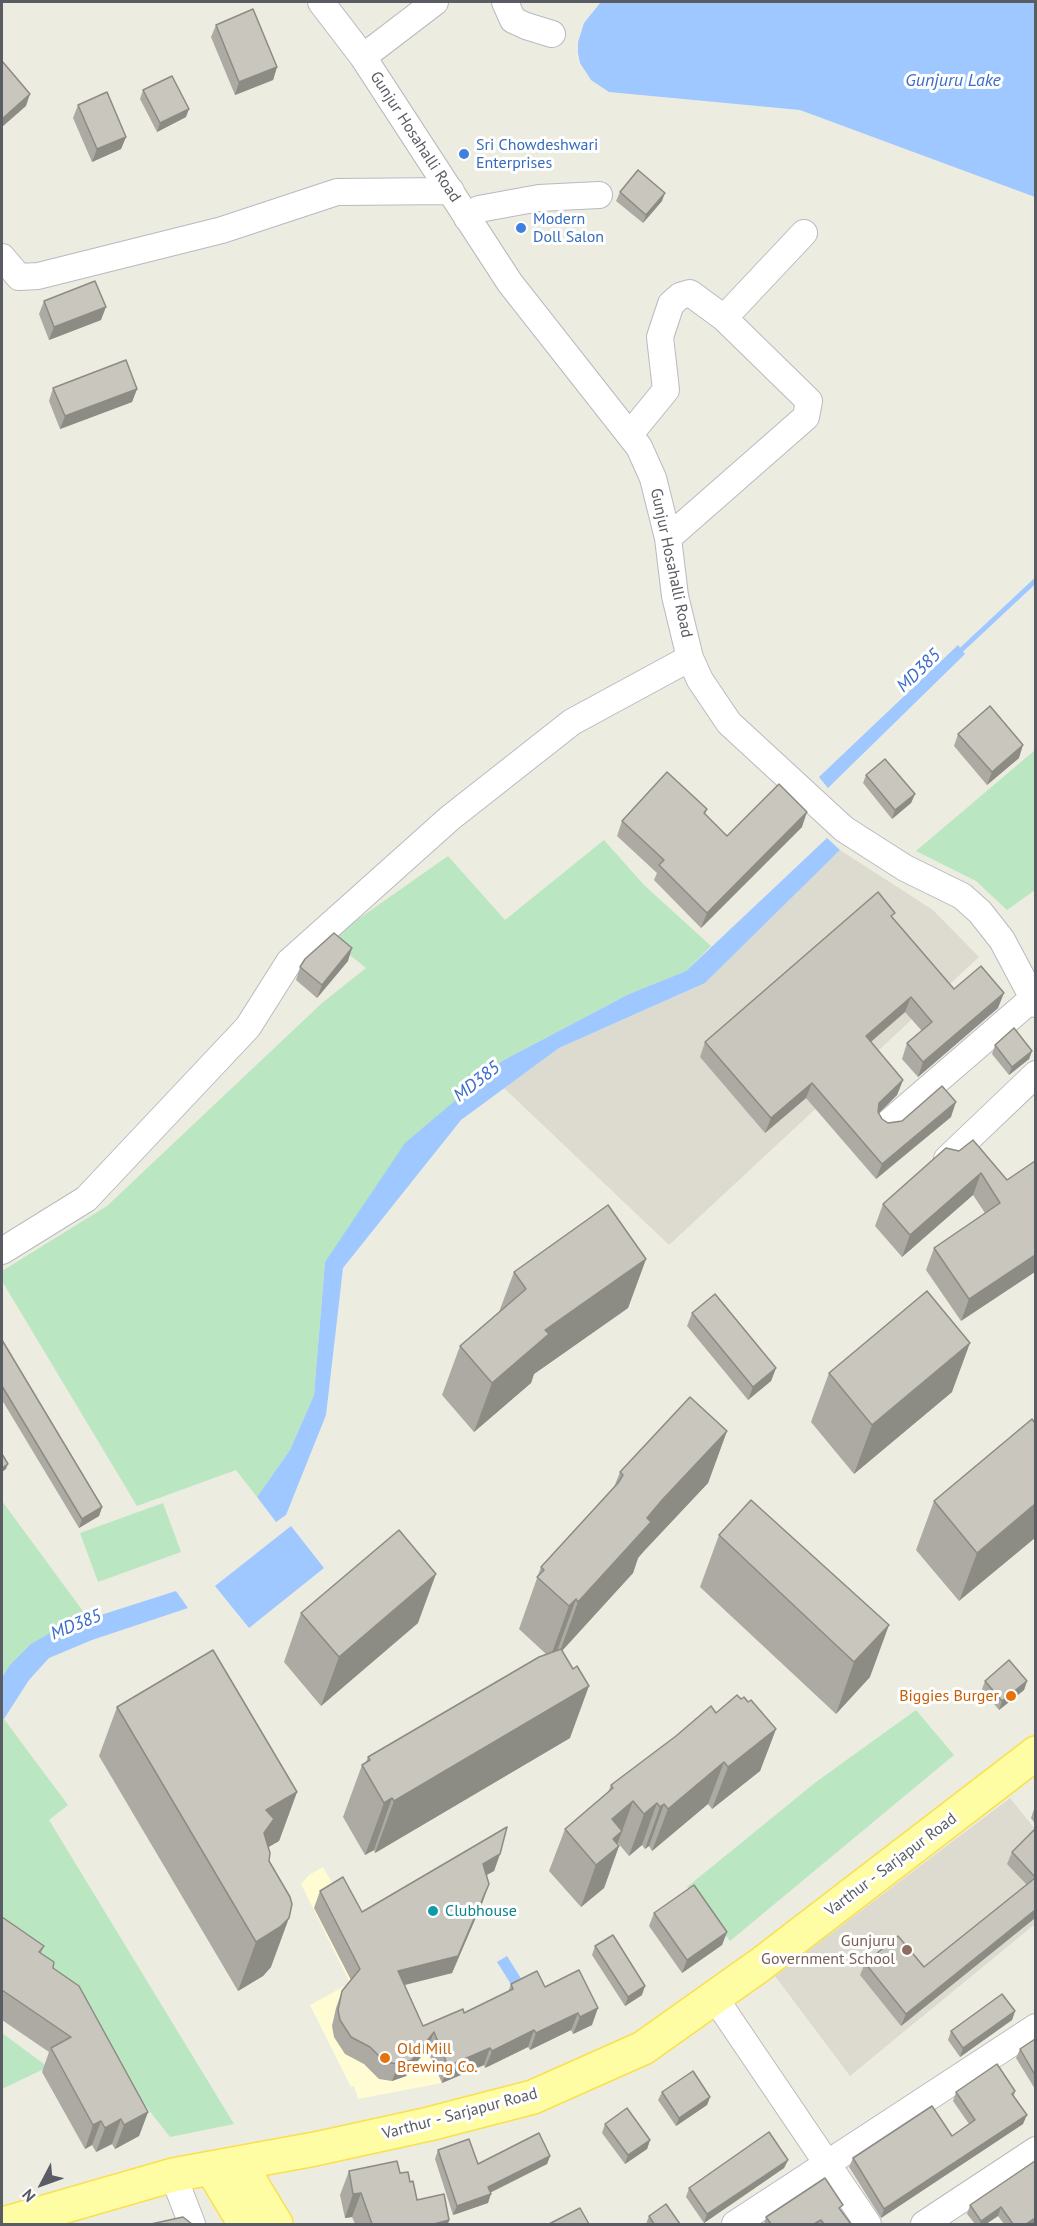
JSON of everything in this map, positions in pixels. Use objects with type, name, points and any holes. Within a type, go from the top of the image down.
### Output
[{"type":"main road","name":"Varthur - Sarjapur Road","points":[[3,2224],[173,2175],[406,2129],[533,2097],[643,2048],[715,1998],[1035,1753]]},
{"type":"main road","points":[[225,2166],[245,2224]]},
{"type":"main road","points":[[225,2166],[276,2224]]},
{"type":"street","name":"Gunjur Hosahalli Road","points":[[321,2],[363,57],[510,283],[630,434],[653,478],[668,538],[675,596],[690,658],[700,680],[729,723],[844,829],[905,868],[962,896],[980,912],[1002,940],[1034,1001]]},
{"type":"street","points":[[363,57],[435,2]]},
{"type":"street","points":[[505,2],[513,20],[552,34]]},
{"type":"street","points":[[2,257],[19,278],[38,276],[222,230],[337,192],[451,191]]},
{"type":"street","points":[[467,218],[479,209],[519,202],[599,195]]},
{"type":"street","points":[[724,318],[804,233]]},
{"type":"street","points":[[630,434],[666,390],[660,337],[671,304],[680,296],[690,293],[724,318],[809,401],[806,417],[668,538]]},
{"type":"street","points":[[2,1251],[86,1198],[248,1027],[289,962],[450,818],[572,722],[690,658]]},
{"type":"street","points":[[887,1124],[1034,1001]]},
{"type":"street","points":[[947,1159],[1035,1074]]},
{"type":"street","points":[[715,1998],[868,2224]]},
{"type":"street","points":[[735,2224],[1035,2027]]},
{"type":"street","points":[[924,2224],[1035,2150]]},
{"type":"street","points":[[173,2175],[192,2224]]},
{"type":"shaded area","points":[[840,850],[933,910],[979,957],[669,1245],[504,1088],[559,1048],[705,983]]},
{"type":"shaded area","name":"Gunjuru Government School","points":[[1010,1798],[1035,1829],[1035,1924],[850,2076],[775,1976]]},
{"type":"shaded area","points":[[323,1867],[420,2036],[442,2083],[358,2099],[354,2086],[351,2087],[310,2005],[350,1983],[301,1884],[309,1875]]},
{"type":"green space","points":[[1035,750],[1035,890],[1007,910],[976,881],[916,851]]},
{"type":"green space","points":[[604,840],[644,885],[711,946],[686,971],[629,994],[502,1061],[325,1262],[314,1395],[290,1450],[257,1497],[236,1470],[137,1506],[2,1281],[2,1271],[107,1206],[322,1003],[366,968],[330,939],[448,856],[505,920]]},
{"type":"green space","points":[[2,1501],[88,1618],[57,1629],[2,1678]]},
{"type":"green space","points":[[163,1503],[181,1552],[98,1582],[80,1533]]},
{"type":"green space","points":[[916,1710],[954,1755],[730,1941],[687,1887],[816,1782]]},
{"type":"green space","points":[[4,1719],[68,1805],[49,1820],[234,2124],[170,2137],[118,2071],[2,1939],[2,1722]]},
{"type":"green space","points":[[2,2033],[48,2067],[2,2089]]},
{"type":"water","name":"Gunjuru Lake","points":[[601,2],[1035,2],[1035,197],[800,110],[609,92],[591,80],[580,63],[578,53],[578,42],[584,23]]},
{"type":"water","points":[[958,645],[965,654],[828,788],[819,777]]},
{"type":"water","points":[[827,838],[840,850],[705,983],[559,1048],[461,1120],[343,1268],[326,1415],[286,1515],[276,1522],[257,1497],[290,1450],[314,1395],[325,1262],[405,1143],[502,1061],[629,994],[686,971]]},
{"type":"water","points":[[291,1526],[324,1568],[249,1628],[215,1586]]},
{"type":"water","points":[[176,1591],[188,1608],[92,1640],[49,1658],[29,1680],[2,1722],[2,1678],[10,1665],[31,1644],[57,1629]]},
{"type":"water","points":[[507,1956],[522,1980],[512,1986],[497,1962]]},
{"type":"building","points":[[253,9],[277,67],[239,82],[216,25]]},
{"type":"building","points":[[2,61],[30,94],[2,119]]},
{"type":"building","points":[[172,76],[189,109],[160,123],[143,90]]},
{"type":"building","points":[[107,92],[126,137],[97,149],[78,105]]},
{"type":"building","points":[[638,170],[665,193],[646,215],[620,192]]},
{"type":"building","points":[[95,281],[106,307],[54,327],[44,301]]},
{"type":"building","points":[[126,360],[137,389],[65,416],[53,388]]},
{"type":"building","points":[[990,706],[1023,745],[992,772],[958,734]]},
{"type":"building","points":[[885,759],[915,794],[895,810],[866,775]]},
{"type":"building","points":[[667,772],[707,809],[704,813],[727,836],[779,784],[807,812],[707,913],[659,865],[664,860],[622,821]]},
{"type":"building","points":[[878,892],[895,913],[891,916],[954,989],[981,966],[1004,993],[923,1062],[907,1043],[932,1022],[911,997],[866,1036],[903,1080],[879,1103],[878,1112],[882,1119],[888,1123],[902,1121],[942,1086],[956,1102],[882,1164],[812,1083],[771,1118],[705,1042]]},
{"type":"building","points":[[334,933],[352,948],[322,985],[300,967],[305,959]]},
{"type":"building","points":[[1014,1028],[1032,1051],[1012,1067],[995,1045]]},
{"type":"building","points":[[973,1140],[1007,1180],[1035,1161],[1035,1255],[969,1299],[934,1248],[1000,1203],[981,1173],[910,1235],[883,1204],[946,1148],[959,1151]]},
{"type":"building","points":[[608,1205],[646,1259],[545,1330],[549,1334],[492,1383],[460,1346],[526,1289],[514,1272]]},
{"type":"building","points":[[927,1291],[970,1343],[872,1425],[829,1373]]},
{"type":"building","points":[[715,1294],[776,1368],[753,1387],[692,1313]]},
{"type":"building","points":[[2,1340],[102,1507],[82,1519],[2,1386]]},
{"type":"building","points":[[690,1397],[727,1431],[647,1518],[651,1522],[578,1602],[576,1599],[569,1606],[537,1577],[544,1570],[541,1567],[618,1483],[623,1475],[620,1472]]},
{"type":"building","points":[[1032,1419],[1035,1423],[1035,1504],[977,1553],[934,1501]]},
{"type":"building","points":[[2,1454],[8,1464],[2,1468]]},
{"type":"building","points":[[751,1500],[889,1625],[854,1662],[719,1535]]},
{"type":"building","points":[[399,1530],[436,1574],[339,1657],[301,1613]]},
{"type":"building","points":[[561,1649],[573,1669],[577,1666],[589,1686],[394,1801],[392,1798],[384,1803],[362,1765],[370,1760],[368,1757],[539,1657]]},
{"type":"building","points":[[213,1650],[297,1792],[266,1810],[274,1819],[264,1833],[270,1853],[269,1861],[290,1897],[292,1904],[289,1918],[280,1927],[256,1942],[117,1707]]},
{"type":"building","points":[[1009,1660],[1027,1681],[1002,1701],[985,1681]]},
{"type":"building","points":[[737,1695],[741,1699],[744,1697],[748,1702],[751,1700],[776,1729],[728,1767],[724,1762],[668,1809],[664,1804],[660,1807],[657,1803],[644,1814],[633,1801],[612,1819],[622,1831],[613,1839],[619,1846],[596,1865],[565,1829],[613,1788],[611,1785],[676,1736],[711,1706],[716,1713]]},
{"type":"building","points":[[507,1827],[500,1854],[483,1864],[489,1884],[458,1956],[398,1971],[423,2026],[463,2009],[464,2013],[513,1989],[511,1984],[537,1971],[545,1987],[579,1970],[598,2008],[580,2017],[578,2013],[536,2033],[534,2030],[492,2051],[490,2048],[448,2066],[434,2032],[412,2060],[399,2064],[385,2062],[370,2047],[351,2037],[340,2020],[338,2010],[342,1991],[360,1969],[320,1891],[343,1877],[362,1912]]},
{"type":"building","points":[[1035,1829],[1035,1877],[1012,1852]]},
{"type":"building","points":[[1035,1878],[1035,1910],[906,2014],[865,1963],[898,1936],[924,1967]]},
{"type":"building","points":[[694,1885],[727,1932],[687,1960],[654,1913]]},
{"type":"building","points":[[2,1917],[44,1946],[39,1952],[54,1962],[53,1968],[79,1986],[148,2112],[124,2125],[121,2119],[105,2128],[101,2121],[93,2125],[51,2048],[71,2037],[2,1990]]},
{"type":"building","points":[[613,1935],[645,1986],[628,1997],[595,1946]]},
{"type":"building","points":[[1002,1994],[1015,2011],[963,2048],[951,2031]]},
{"type":"building","points":[[1035,2039],[1035,2075],[1020,2049]]},
{"type":"building","points":[[997,2064],[1015,2091],[1012,2094],[1027,2115],[884,2209],[853,2158],[932,2106],[952,2136],[975,2120],[956,2092]]},
{"type":"building","points":[[693,2071],[710,2097],[679,2118],[662,2092]]},
{"type":"building","points":[[627,2108],[650,2140],[628,2155],[605,2124]]},
{"type":"building","points":[[769,2132],[788,2160],[707,2214],[689,2188]]},
{"type":"building","points":[[539,2133],[550,2156],[488,2187],[491,2194],[457,2206],[438,2150],[469,2139],[478,2164]]},
{"type":"building","points":[[397,2161],[400,2173],[408,2172],[410,2182],[413,2181],[417,2200],[444,2194],[449,2220],[434,2224],[372,2224],[361,2193],[353,2194],[349,2171]]},
{"type":"building","points":[[1035,2161],[1035,2218],[1026,2224],[1013,2224],[1001,2207],[981,2221],[970,2205]]},
{"type":"building","points":[[825,2178],[843,2205],[839,2208],[851,2224],[824,2224],[821,2220],[814,2224],[771,2224],[766,2217]]},
{"type":"building","points":[[666,2204],[680,2224],[654,2224],[649,2216]]},
{"type":"building","points":[[580,2208],[589,2224],[549,2224]]},
{"type":"building","points":[[183,2217],[192,2224],[151,2224]]},
{"type":"waterway","name":"MD385","points":[[958,653],[1036,580]]},
{"type":"place","name":"Sri Chowdeshwari Enterprises","points":[[464,154]]},
{"type":"place","name":"Modern Doll Salon","points":[[521,228]]},
{"type":"place","name":"Biggies Burger","points":[[1011,1696]]},
{"type":"place","name":"Clubhouse","points":[[433,1911]]},
{"type":"place","name":"Gunjuru Government School","points":[[907,1950]]},
{"type":"place","name":"Old Mill Brewing Co.","points":[[385,2058]]}]
